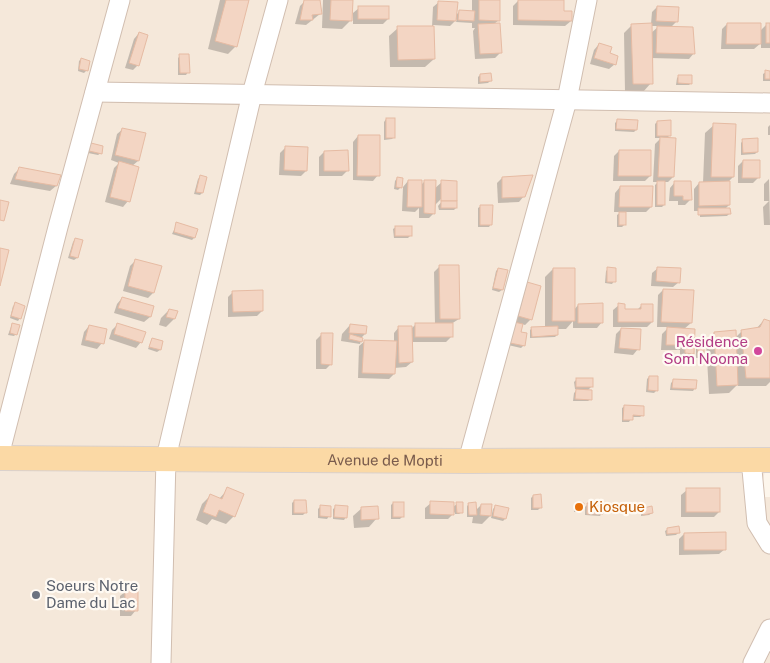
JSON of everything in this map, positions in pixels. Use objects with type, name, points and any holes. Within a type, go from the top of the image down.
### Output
[{"type":"main road","name":"Avenue de Mopti","points":[[0,458],[468,461],[760,459]]},
{"type":"street","points":[[0,452],[120,0]]},
{"type":"street","points":[[161,663],[166,458],[252,94],[278,0]]},
{"type":"street","points":[[468,461],[568,100],[586,0]]},
{"type":"street","points":[[95,92],[770,103]]},
{"type":"street","points":[[760,459],[757,523],[770,544]]},
{"type":"street","points":[[754,663],[770,629]]},
{"type":"shaded area","points":[[0,0],[770,0],[770,449],[759,497],[770,497],[770,663],[0,663]]},
{"type":"building","points":[[226,0],[249,0],[237,47],[215,41]]},
{"type":"building","points":[[304,0],[320,0],[322,14],[312,15],[313,20],[300,20]]},
{"type":"building","points":[[331,0],[353,0],[352,21],[330,20]]},
{"type":"building","points":[[479,0],[500,0],[500,21],[479,20]]},
{"type":"building","points":[[518,0],[564,0],[564,11],[572,11],[572,21],[518,20]]},
{"type":"building","points":[[438,1],[458,2],[456,21],[437,20]]},
{"type":"building","points":[[358,6],[389,6],[389,19],[358,19]]},
{"type":"building","points":[[657,6],[679,7],[678,22],[656,21]]},
{"type":"building","points":[[459,10],[475,11],[474,21],[458,20]]},
{"type":"building","points":[[500,23],[502,53],[480,54],[478,24]]},
{"type":"building","points":[[652,23],[653,84],[633,84],[631,24]]},
{"type":"building","points":[[727,23],[761,23],[761,44],[726,44]]},
{"type":"building","points":[[766,23],[770,23],[770,43],[766,43]]},
{"type":"building","points":[[397,26],[434,26],[435,59],[398,60]]},
{"type":"building","points":[[657,26],[693,27],[695,54],[656,53]]},
{"type":"building","points":[[139,32],[148,35],[139,66],[129,63]]},
{"type":"building","points":[[599,43],[612,47],[610,53],[618,56],[616,65],[594,58]]},
{"type":"building","points":[[179,54],[189,54],[190,73],[180,73]]},
{"type":"building","points":[[81,58],[90,61],[88,71],[79,69]]},
{"type":"building","points":[[765,70],[770,71],[770,79],[765,79]]},
{"type":"building","points":[[491,73],[492,81],[480,82],[480,74]]},
{"type":"building","points":[[678,75],[692,75],[692,84],[678,83]]},
{"type":"building","points":[[386,118],[395,118],[395,138],[386,138]]},
{"type":"building","points":[[617,119],[638,120],[637,130],[616,129]]},
{"type":"building","points":[[671,120],[671,136],[657,136],[657,121]]},
{"type":"building","points":[[713,123],[736,124],[734,177],[711,177]]},
{"type":"building","points":[[122,128],[146,133],[139,161],[115,155]]},
{"type":"building","points":[[358,135],[380,135],[380,176],[357,176]]},
{"type":"building","points":[[660,137],[676,138],[674,177],[658,177]]},
{"type":"building","points":[[758,138],[758,152],[743,153],[742,139]]},
{"type":"building","points":[[87,142],[103,146],[102,154],[85,150]]},
{"type":"building","points":[[285,146],[308,147],[307,171],[284,170]]},
{"type":"building","points":[[348,150],[349,171],[324,171],[324,151]]},
{"type":"building","points":[[619,150],[651,150],[651,176],[618,176]]},
{"type":"building","points":[[743,160],[760,160],[760,178],[742,178]]},
{"type":"building","points":[[119,161],[139,167],[130,202],[110,197]]},
{"type":"building","points":[[19,167],[61,175],[57,186],[15,179]]},
{"type":"building","points":[[200,175],[207,177],[203,193],[196,192]]},
{"type":"building","points":[[533,175],[525,197],[502,198],[502,177]]},
{"type":"building","points":[[397,177],[403,178],[402,188],[396,187]]},
{"type":"building","points":[[408,180],[422,180],[422,207],[407,207]]},
{"type":"building","points":[[424,180],[436,180],[435,214],[424,213]]},
{"type":"building","points":[[441,180],[457,181],[457,201],[441,201]]},
{"type":"building","points":[[657,181],[665,181],[665,205],[657,205]]},
{"type":"building","points":[[674,181],[691,181],[692,200],[683,200],[683,196],[674,196]]},
{"type":"building","points":[[730,181],[730,205],[699,206],[699,182]]},
{"type":"building","points":[[620,186],[653,186],[652,207],[619,207]]},
{"type":"building","points":[[0,200],[9,202],[4,221],[0,220]]},
{"type":"building","points":[[441,201],[457,201],[457,208],[441,208]]},
{"type":"building","points":[[480,205],[493,205],[492,225],[480,225]]},
{"type":"building","points":[[698,208],[730,208],[731,214],[698,215]]},
{"type":"building","points":[[619,212],[626,212],[626,225],[619,225]]},
{"type":"building","points":[[176,222],[198,229],[195,238],[174,232]]},
{"type":"building","points":[[395,226],[412,226],[412,236],[395,236]]},
{"type":"building","points":[[75,238],[83,240],[78,258],[70,256]]},
{"type":"building","points":[[0,248],[9,250],[0,286]]},
{"type":"building","points":[[135,259],[162,266],[154,293],[128,286]]},
{"type":"building","points":[[439,265],[459,265],[460,319],[440,319]]},
{"type":"building","points":[[607,267],[616,268],[616,282],[607,282]]},
{"type":"building","points":[[657,267],[681,268],[680,283],[656,281]]},
{"type":"building","points":[[498,268],[508,270],[503,290],[493,288]]},
{"type":"building","points":[[553,268],[575,268],[575,321],[552,321]]},
{"type":"building","points":[[527,282],[541,286],[532,320],[518,316]]},
{"type":"building","points":[[663,289],[694,290],[692,323],[661,322]]},
{"type":"building","points":[[263,290],[263,311],[233,312],[232,291]]},
{"type":"building","points":[[122,297],[154,306],[151,317],[118,308]]},
{"type":"building","points":[[15,302],[25,306],[21,319],[11,316]]},
{"type":"building","points":[[603,303],[603,323],[578,323],[578,304]]},
{"type":"building","points":[[618,303],[625,304],[625,309],[641,309],[641,304],[653,304],[653,322],[618,322]]},
{"type":"building","points":[[169,309],[178,311],[175,319],[166,317]]},
{"type":"building","points":[[764,319],[770,321],[770,378],[746,378],[741,330],[760,327]]},
{"type":"building","points":[[514,322],[523,324],[521,332],[527,333],[525,346],[510,343]]},
{"type":"building","points":[[12,323],[20,325],[17,335],[10,333]]},
{"type":"building","points":[[117,323],[146,332],[142,343],[114,334]]},
{"type":"building","points":[[415,323],[453,323],[453,337],[415,337]]},
{"type":"building","points":[[350,324],[367,326],[366,334],[349,333]]},
{"type":"building","points":[[89,325],[107,329],[104,344],[85,340]]},
{"type":"building","points":[[398,326],[412,326],[413,362],[399,363]]},
{"type":"building","points":[[558,326],[558,335],[532,337],[531,327]]},
{"type":"building","points":[[667,327],[695,329],[694,354],[685,353],[685,345],[666,345]]},
{"type":"building","points":[[621,328],[641,329],[640,350],[619,348]]},
{"type":"building","points":[[736,330],[738,385],[717,386],[714,332]]},
{"type":"building","points":[[321,333],[333,333],[332,365],[321,364]]},
{"type":"building","points":[[350,334],[363,338],[362,342],[349,339]]},
{"type":"building","points":[[152,338],[163,341],[161,350],[149,347]]},
{"type":"building","points":[[364,340],[397,341],[395,374],[362,373]]},
{"type":"building","points":[[698,344],[704,344],[704,356],[698,356]]},
{"type":"building","points":[[649,376],[658,376],[658,391],[648,390]]},
{"type":"building","points":[[576,378],[593,378],[593,387],[576,387]]},
{"type":"building","points":[[673,379],[697,380],[696,389],[672,388]]},
{"type":"building","points":[[576,389],[592,390],[592,400],[575,399]]},
{"type":"building","points":[[624,405],[644,406],[644,416],[633,415],[633,420],[623,420]]},
{"type":"building","points":[[227,487],[244,494],[235,517],[219,510],[216,517],[203,512],[210,494],[222,499]]},
{"type":"building","points":[[686,488],[720,488],[720,512],[686,512]]},
{"type":"building","points":[[541,494],[542,508],[533,508],[533,495]]},
{"type":"building","points":[[294,500],[306,500],[307,513],[294,513]]},
{"type":"building","points":[[430,501],[454,502],[454,515],[430,514]]},
{"type":"building","points":[[393,502],[404,502],[404,517],[393,517]]},
{"type":"building","points":[[456,502],[463,502],[463,513],[457,513]]},
{"type":"building","points":[[476,502],[477,515],[469,515],[468,503]]},
{"type":"building","points":[[576,503],[584,503],[583,511],[576,510]]},
{"type":"building","points":[[587,503],[604,504],[603,514],[587,514]]},
{"type":"building","points":[[481,504],[492,504],[491,516],[480,515]]},
{"type":"building","points":[[320,505],[331,506],[331,517],[320,516]]},
{"type":"building","points":[[335,505],[348,506],[347,518],[334,517]]},
{"type":"building","points":[[495,505],[509,508],[506,519],[493,516]]},
{"type":"building","points":[[378,506],[379,519],[361,520],[361,507]]},
{"type":"building","points":[[652,506],[653,513],[643,515],[643,508]]},
{"type":"building","points":[[679,526],[680,533],[667,534],[667,528]]},
{"type":"building","points":[[726,532],[726,550],[684,550],[684,533]]},
{"type":"building","points":[[125,589],[138,590],[138,611],[125,611]]},
{"type":"place","name":"Résidence Som Nooma","points":[[758,351]]},
{"type":"place","name":"Kiosque","points":[[579,507]]},
{"type":"place","name":"Soeurs Notre Dame du Lac","points":[[36,595]]}]
